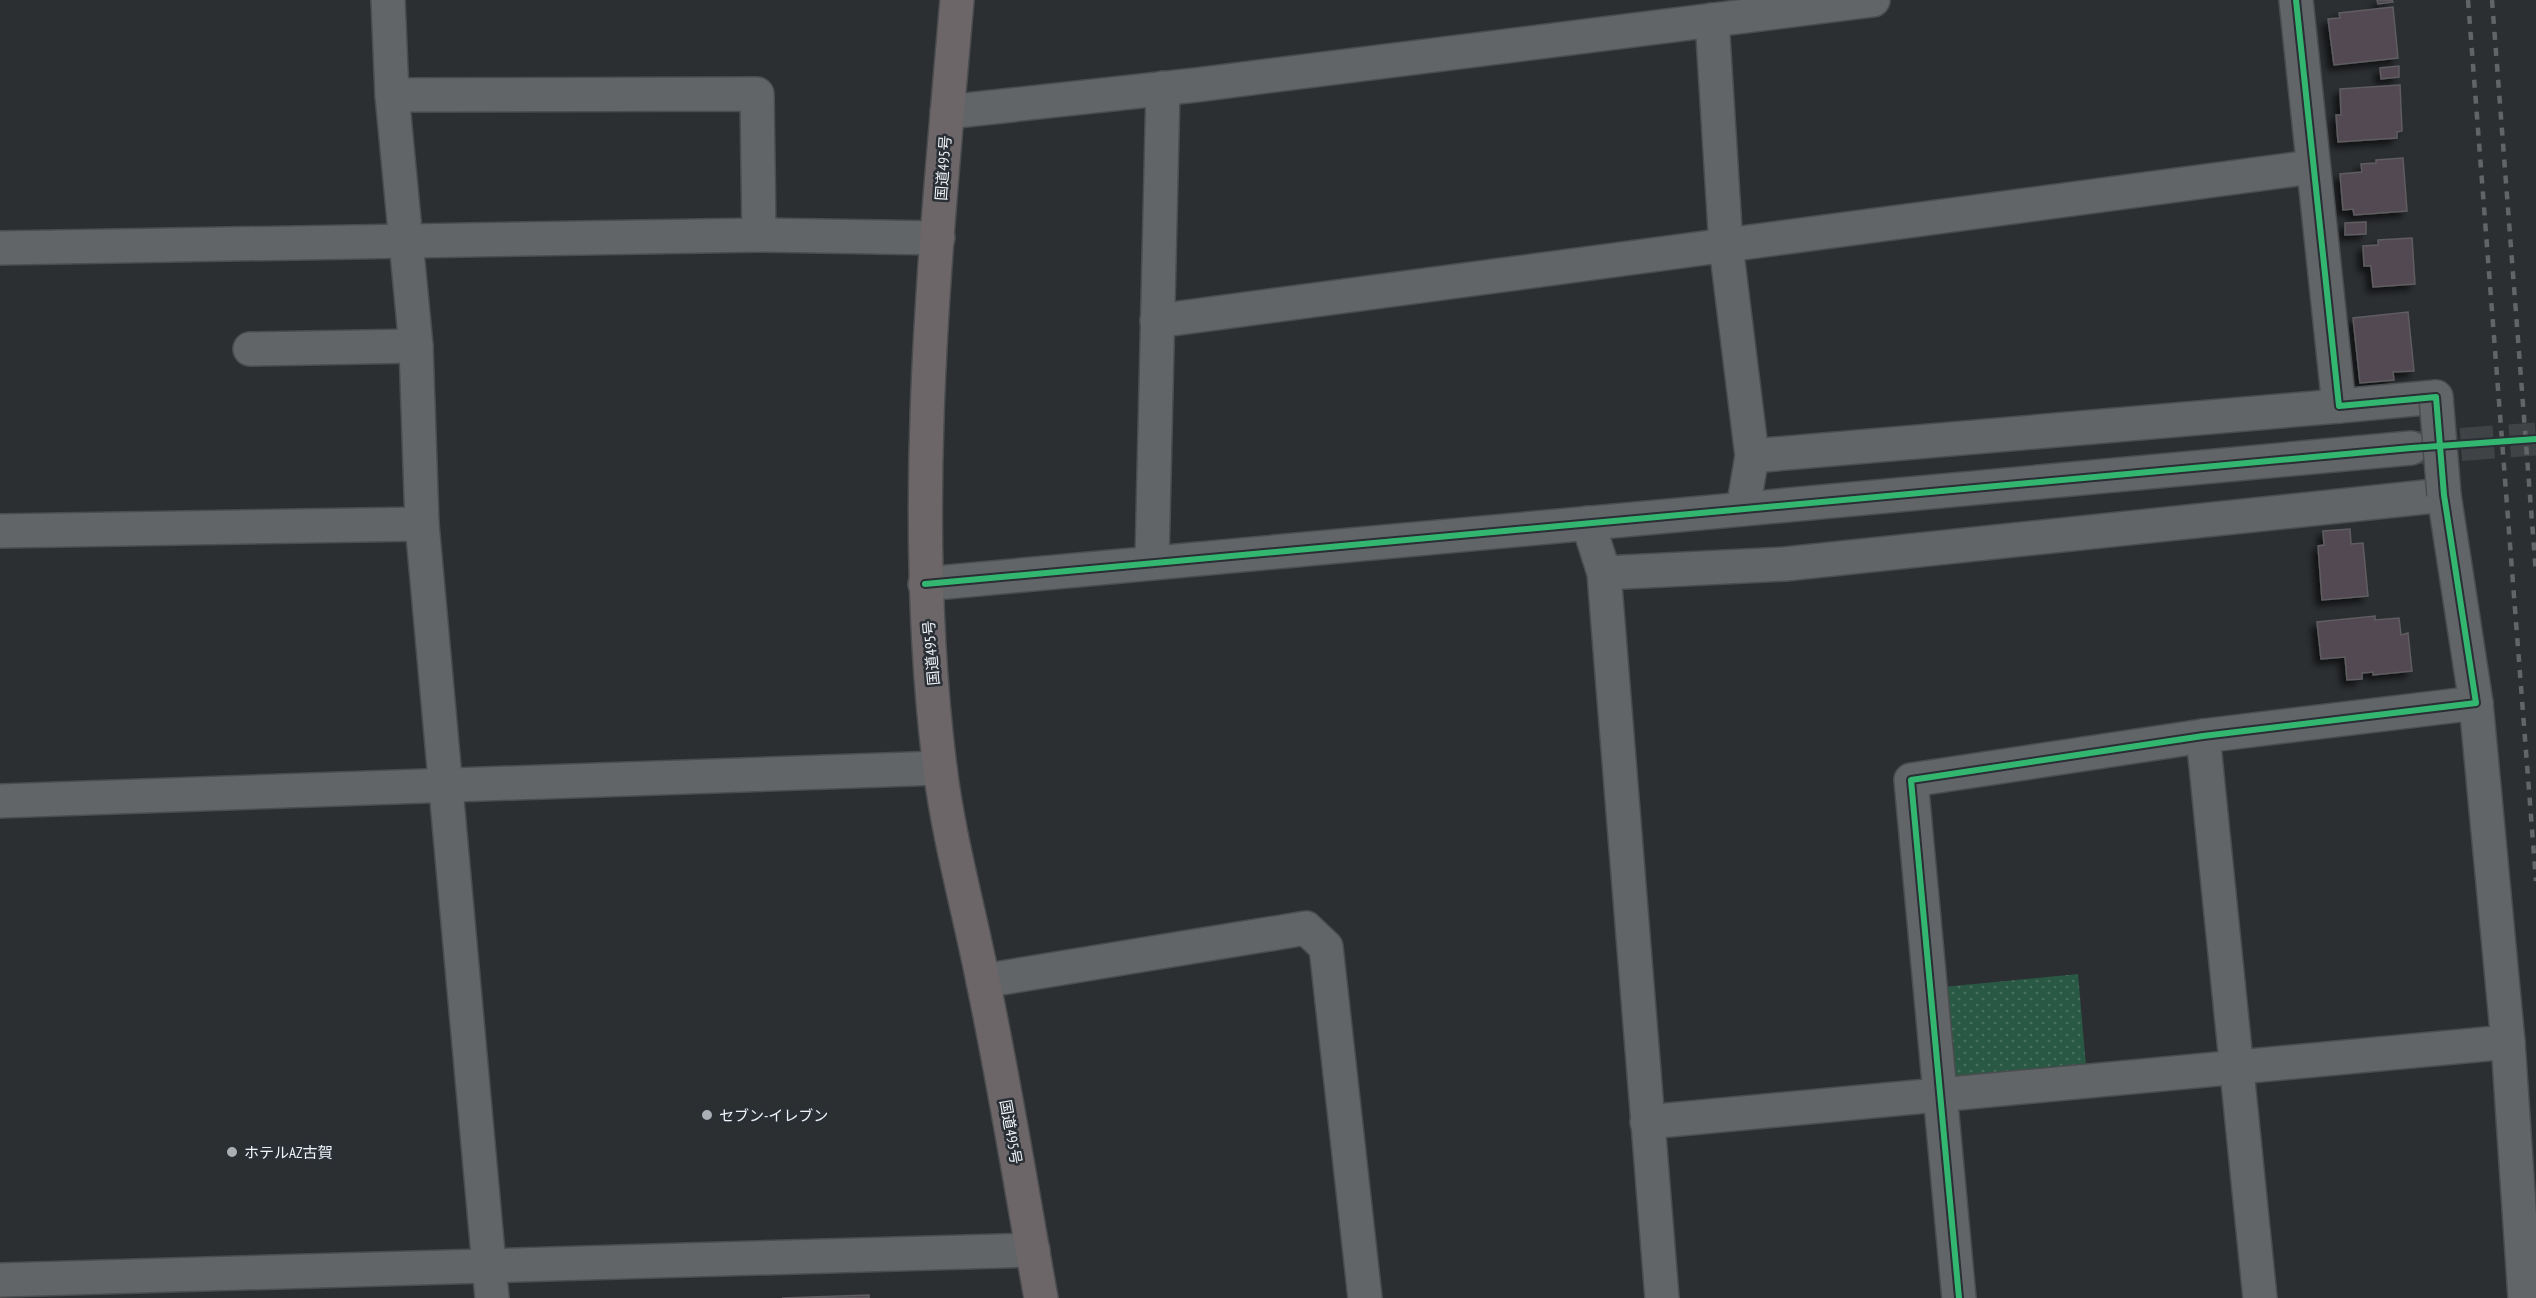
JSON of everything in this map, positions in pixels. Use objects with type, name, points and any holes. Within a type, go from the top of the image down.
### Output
[{"type":"highway","name":"国道495号","points":[[957,0],[947,112],[928,403],[925,584],[940,768],[955,858],[983,981],[1041,1298]]},
{"type":"street","points":[[388,0],[392,95],[416,346],[422,524],[491,1282]]},
{"type":"street","points":[[947,112],[1163,88],[1873,0]]},
{"type":"street","points":[[2296,0],[2339,406]]},
{"type":"street","points":[[1712,21],[1726,246],[1752,456],[1743,510]]},
{"type":"street","points":[[1152,561],[1163,88]]},
{"type":"street","points":[[392,95],[757,94],[759,235]]},
{"type":"street","points":[[1157,321],[2312,166]]},
{"type":"street","points":[[0,248],[759,235],[938,238]]},
{"type":"street","points":[[250,349],[416,346]]},
{"type":"street","points":[[1752,456],[2436,397],[2444,495],[2476,703],[2508,1042],[2525,1298]]},
{"type":"street","points":[[925,584],[1152,561],[1743,510],[2411,448]]},
{"type":"street","points":[[1604,573],[1785,564],[2444,495]]},
{"type":"street","points":[[1588,523],[1604,573],[1662,1298]]},
{"type":"street","points":[[0,531],[422,524]]},
{"type":"street","points":[[1959,1298],[1911,780],[2203,736],[2476,703]]},
{"type":"street","points":[[2203,736],[2260,1298]]},
{"type":"street","points":[[0,801],[940,768]]},
{"type":"street","points":[[983,981],[1306,928],[1326,947],[1365,1298]]},
{"type":"street","points":[[1647,1122],[2508,1042]]},
{"type":"street","points":[[0,1280],[491,1282],[1033,1250]]},
{"type":"green space","points":[[2078,974],[2086,1066],[1951,1078],[1943,987]]},
{"type":"building","points":[[2377,0],[2392,0],[2393,2],[2378,4]]},
{"type":"building","points":[[2393,7],[2398,58],[2334,65],[2328,19],[2340,18],[2339,13]]},
{"type":"building","points":[[2399,66],[2399,77],[2381,79],[2380,68]]},
{"type":"building","points":[[2400,85],[2402,131],[2397,132],[2397,138],[2338,142],[2336,115],[2341,115],[2340,89]]},
{"type":"building","points":[[2403,158],[2407,211],[2354,215],[2353,209],[2343,210],[2340,174],[2362,172],[2361,164],[2376,163],[2376,160]]},
{"type":"building","points":[[2366,222],[2366,234],[2345,235],[2345,223]]},
{"type":"building","points":[[2412,238],[2415,284],[2373,287],[2371,266],[2364,266],[2363,246],[2378,245],[2378,240]]},
{"type":"building","points":[[2408,312],[2414,371],[2393,372],[2394,380],[2360,383],[2353,318]]},
{"type":"building","points":[[2350,529],[2351,544],[2363,543],[2368,596],[2322,600],[2318,546],[2324,545],[2323,531]]},
{"type":"building","points":[[2375,616],[2375,620],[2399,618],[2401,635],[2408,633],[2412,671],[2373,675],[2373,672],[2362,673],[2362,679],[2347,680],[2345,657],[2321,659],[2317,622]]},
{"type":"building","points":[[869,1295],[869,1298],[782,1298]]},
{"type":"tunnel","points":[[2412,448],[2536,439]]},
{"type":"railway","points":[[2468,0],[2536,881]]},
{"type":"railway","points":[[2492,0],[2536,574]]},
{"type":"cycle path","points":[[1959,1298],[1911,780],[2203,736],[2476,703],[2444,495],[2436,397],[2339,406],[2296,0]]},
{"type":"cycle path","points":[[925,584],[2411,448],[2536,439]]},
{"type":"place","name":"セブン-イレブン","points":[[707,1115]]},
{"type":"place","name":"ホテルAZ古賀","points":[[232,1152]]}]
